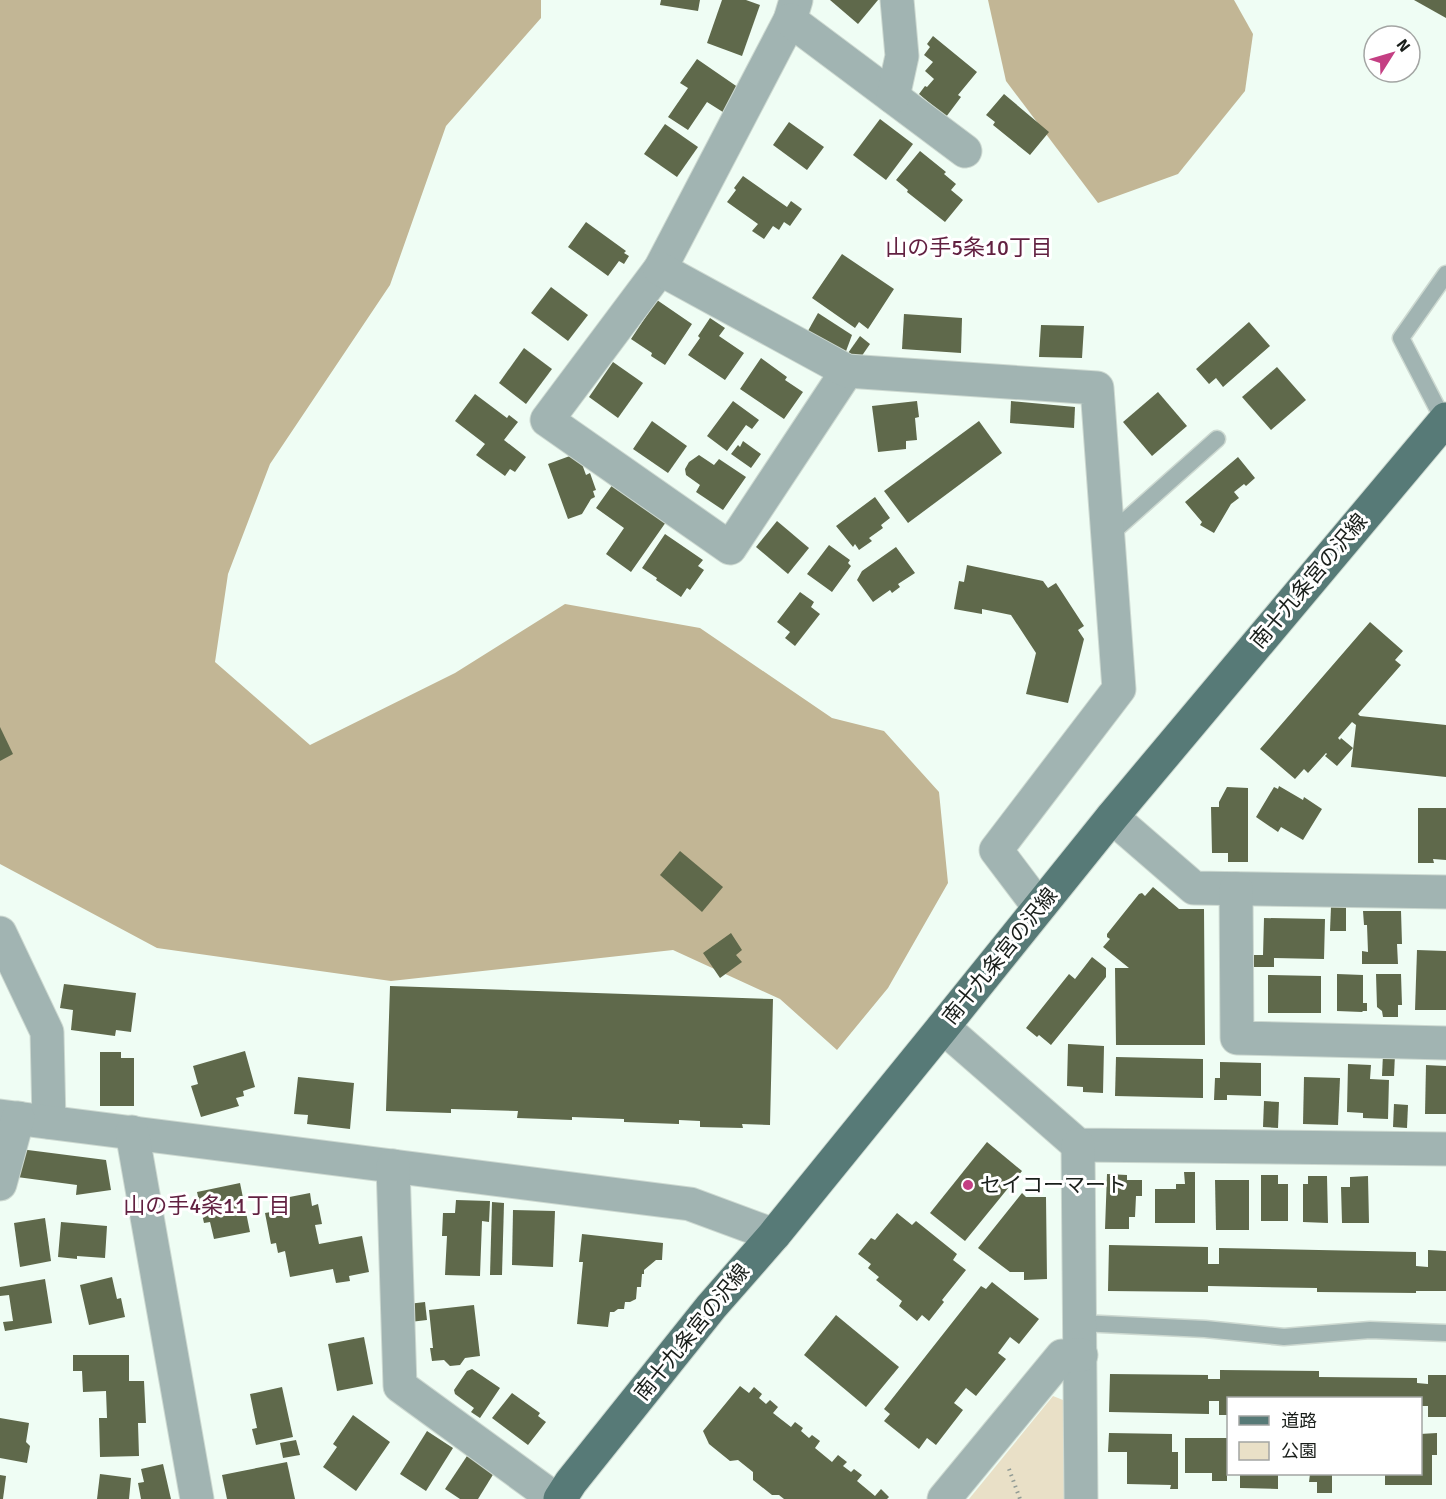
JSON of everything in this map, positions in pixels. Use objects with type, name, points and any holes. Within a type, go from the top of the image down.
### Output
[{"type":"main road","name":"南十九条宮の沢線","points":[[560,1499],[571,1482],[711,1307],[774,1235],[1112,817],[1445,420]]},
{"type":"street","points":[[893,98],[902,56],[897,0]]},
{"type":"street","points":[[847,371],[730,548],[547,420],[660,269],[793,10],[893,98],[965,151]]},
{"type":"street","points":[[660,269],[847,371],[1096,388],[1119,689],[996,850],[1039,907]]},
{"type":"street","points":[[1112,817],[1194,888],[1446,892]]},
{"type":"street","points":[[1236,889],[1237,1038],[1446,1043]]},
{"type":"street","points":[[0,933],[47,1032],[49,1122]]},
{"type":"street","points":[[943,1027],[1078,1145],[1446,1149]]},
{"type":"street","points":[[0,1184],[9,1117],[690,1204],[774,1235]]},
{"type":"street","points":[[132,1132],[197,1499]]},
{"type":"street","points":[[1078,1145],[1081,1499]]},
{"type":"street","points":[[393,1166],[400,1386],[555,1499]]},
{"type":"street","points":[[944,1499],[1062,1356],[1081,1356]]},
{"type":"lane","points":[[1445,420],[1401,338],[1446,274]]},
{"type":"lane","points":[[1107,537],[1217,440]]},
{"type":"lane","points":[[1080,1323],[1205,1329],[1284,1337],[1370,1330],[1446,1333]]},
{"type":"green space","points":[[1053,1396],[1063,1400],[1064,1499],[969,1499]]},
{"type":"shaded area","points":[[0,0],[541,0],[541,18],[446,126],[390,285],[270,464],[228,574],[215,662],[310,745],[455,673],[565,604],[700,628],[832,718],[884,731],[939,792],[948,883],[888,988],[837,1050],[780,999],[673,950],[391,981],[157,948],[0,864]]},
{"type":"shaded area","points":[[988,0],[1234,0],[1253,34],[1245,91],[1178,174],[1098,203],[1006,81]]},
{"type":"building","points":[[661,0],[700,0],[698,11],[660,5]]},
{"type":"building","points":[[722,0],[746,0],[760,5],[742,56],[707,43]]},
{"type":"building","points":[[830,0],[878,0],[858,24]]},
{"type":"building","points":[[1414,0],[1446,0],[1446,18]]},
{"type":"building","points":[[933,36],[977,72],[958,95],[961,97],[946,117],[919,94],[934,79],[925,71],[933,62],[924,55],[930,47],[927,44]]},
{"type":"building","points":[[697,59],[742,90],[726,114],[707,102],[688,130],[668,117],[688,88],[680,83]]},
{"type":"building","points":[[1004,94],[1049,132],[1030,155],[993,125],[995,122],[986,115]]},
{"type":"building","points":[[880,119],[913,144],[886,180],[853,155]]},
{"type":"building","points":[[789,122],[824,147],[807,170],[773,145]]},
{"type":"building","points":[[665,124],[698,147],[677,177],[644,154]]},
{"type":"building","points":[[920,151],[946,172],[944,174],[956,184],[951,190],[963,200],[945,222],[907,192],[908,190],[896,180]]},
{"type":"building","points":[[743,176],[787,207],[791,201],[802,209],[790,226],[784,222],[779,230],[773,226],[764,239],[752,231],[758,224],[727,202]]},
{"type":"building","points":[[586,222],[626,251],[624,253],[629,256],[624,264],[619,261],[608,276],[568,247]]},
{"type":"building","points":[[842,254],[894,289],[868,329],[859,322],[855,328],[812,298]]},
{"type":"building","points":[[551,287],[588,315],[568,341],[531,313]]},
{"type":"building","points":[[657,300],[692,324],[665,365],[631,339]]},
{"type":"building","points":[[818,313],[852,335],[845,354],[804,338]]},
{"type":"building","points":[[904,314],[962,318],[961,353],[902,349]]},
{"type":"building","points":[[710,318],[725,328],[719,336],[744,353],[725,380],[688,355]]},
{"type":"building","points":[[1249,322],[1270,346],[1223,387],[1216,378],[1209,384],[1196,369]]},
{"type":"building","points":[[1041,325],[1084,326],[1082,358],[1039,357]]},
{"type":"building","points":[[860,336],[870,344],[859,360],[848,353]]},
{"type":"building","points":[[524,348],[552,369],[526,404],[499,383]]},
{"type":"building","points":[[761,358],[787,377],[785,380],[803,392],[784,419],[740,389]]},
{"type":"building","points":[[613,362],[643,383],[618,418],[589,397]]},
{"type":"building","points":[[1277,367],[1306,400],[1271,430],[1242,397]]},
{"type":"building","points":[[1158,392],[1187,426],[1152,456],[1123,422]]},
{"type":"building","points":[[475,394],[507,418],[509,415],[518,422],[504,440],[526,457],[515,472],[510,469],[505,476],[476,455],[485,444],[455,421]]},
{"type":"building","points":[[733,401],[759,420],[752,429],[746,425],[727,451],[707,436]]},
{"type":"building","points":[[917,401],[919,417],[915,418],[917,440],[906,441],[906,449],[878,452],[872,406]]},
{"type":"building","points":[[1011,401],[1075,407],[1074,428],[1010,423]]},
{"type":"building","points":[[652,421],[687,446],[668,473],[633,449]]},
{"type":"building","points":[[979,421],[1002,453],[908,523],[884,491]]},
{"type":"building","points":[[743,441],[761,454],[751,468],[731,454],[738,445],[740,447]]},
{"type":"building","points":[[578,453],[586,475],[590,473],[596,490],[593,491],[595,497],[591,499],[582,514],[568,519],[548,464]]},
{"type":"building","points":[[699,455],[714,465],[719,459],[746,477],[723,510],[696,492],[700,485],[686,475],[685,469],[689,462]]},
{"type":"building","points":[[1238,457],[1255,478],[1234,492],[1239,498],[1231,504],[1214,533],[1200,525],[1202,522],[1185,502]]},
{"type":"building","points":[[613,484],[666,522],[631,572],[606,554],[624,528],[596,508]]},
{"type":"building","points":[[875,497],[890,518],[881,525],[883,528],[869,538],[872,541],[859,550],[855,544],[853,547],[836,526]]},
{"type":"building","points":[[777,521],[809,548],[788,574],[756,547]]},
{"type":"building","points":[[665,534],[703,560],[698,566],[704,570],[690,590],[687,588],[681,597],[642,568]]},
{"type":"building","points":[[829,545],[850,560],[848,563],[851,566],[832,592],[807,574]]},
{"type":"building","points":[[896,547],[915,573],[898,584],[900,587],[892,593],[890,590],[873,602],[857,580],[862,571]]},
{"type":"building","points":[[967,565],[1043,581],[1048,588],[1056,583],[1084,626],[1078,630],[1084,639],[1068,703],[1026,694],[1036,653],[1011,615],[982,609],[982,614],[954,609],[959,581],[964,582]]},
{"type":"building","points":[[800,592],[814,602],[811,607],[820,614],[795,646],[785,638],[790,632],[777,622]]},
{"type":"building","points":[[1370,622],[1403,651],[1395,660],[1401,665],[1358,714],[1446,725],[1446,777],[1351,767],[1356,725],[1352,722],[1338,738],[1353,748],[1337,766],[1325,756],[1326,753],[1308,773],[1304,769],[1295,779],[1260,749]]},
{"type":"building","points":[[0,727],[13,754],[0,761]]},
{"type":"building","points":[[1279,786],[1303,800],[1304,797],[1322,809],[1303,840],[1281,827],[1278,832],[1256,817],[1274,787],[1278,789]]},
{"type":"building","points":[[1227,787],[1248,788],[1248,862],[1228,862],[1228,853],[1212,853],[1211,807],[1219,807],[1219,802]]},
{"type":"building","points":[[1418,808],[1446,808],[1446,860],[1433,859],[1434,863],[1418,863]]},
{"type":"building","points":[[680,851],[723,887],[702,912],[660,875]]},
{"type":"building","points":[[1153,887],[1179,909],[1204,909],[1205,1045],[1116,1045],[1115,968],[1129,968],[1103,947],[1110,939],[1107,934],[1139,894],[1142,893],[1145,896]]},
{"type":"building","points":[[1331,907],[1346,907],[1346,931],[1330,931]]},
{"type":"building","points":[[1363,911],[1401,911],[1402,944],[1397,944],[1398,964],[1362,964],[1362,951],[1368,952],[1367,925],[1364,925]]},
{"type":"building","points":[[1264,918],[1325,919],[1324,959],[1274,958],[1274,967],[1254,967],[1254,955],[1263,955]]},
{"type":"building","points":[[731,933],[742,950],[736,955],[742,962],[720,978],[703,953]]},
{"type":"building","points":[[1417,950],[1446,951],[1446,1010],[1415,1010]]},
{"type":"building","points":[[1092,957],[1106,968],[1106,977],[1051,1045],[1039,1035],[1037,1037],[1026,1028],[1069,974],[1075,979]]},
{"type":"building","points":[[1337,974],[1363,975],[1363,1003],[1367,1003],[1367,1011],[1337,1011]]},
{"type":"building","points":[[1376,974],[1401,974],[1402,1005],[1398,1005],[1398,1017],[1383,1017],[1382,1011],[1377,1007]]},
{"type":"building","points":[[1268,975],[1321,976],[1321,1013],[1268,1013]]},
{"type":"building","points":[[64,984],[136,993],[131,1032],[116,1030],[115,1036],[71,1030],[73,1010],[60,1008]]},
{"type":"building","points":[[390,986],[773,999],[770,1125],[742,1124],[743,1128],[700,1127],[700,1121],[679,1120],[679,1124],[572,1117],[572,1120],[517,1118],[518,1111],[451,1109],[451,1113],[386,1111]]},
{"type":"building","points":[[1068,1044],[1104,1046],[1103,1093],[1083,1092],[1083,1087],[1067,1086]]},
{"type":"building","points":[[245,1051],[255,1087],[243,1091],[244,1096],[236,1098],[239,1106],[201,1117],[191,1086],[198,1084],[193,1066]]},
{"type":"building","points":[[100,1052],[121,1052],[121,1058],[134,1058],[134,1106],[100,1106]]},
{"type":"building","points":[[1383,1054],[1395,1054],[1394,1076],[1382,1076]]},
{"type":"building","points":[[1116,1057],[1203,1059],[1203,1098],[1115,1096]]},
{"type":"building","points":[[1220,1062],[1261,1063],[1261,1096],[1227,1095],[1227,1100],[1214,1100],[1215,1078],[1220,1078]]},
{"type":"building","points":[[1348,1064],[1371,1065],[1370,1079],[1389,1080],[1388,1119],[1363,1118],[1363,1113],[1347,1112]]},
{"type":"building","points":[[1426,1065],[1446,1066],[1446,1114],[1425,1114]]},
{"type":"building","points":[[298,1077],[354,1083],[350,1129],[307,1124],[308,1115],[294,1114]]},
{"type":"building","points":[[1304,1077],[1340,1078],[1338,1125],[1303,1124]]},
{"type":"building","points":[[1264,1101],[1279,1102],[1278,1128],[1263,1127]]},
{"type":"building","points":[[1394,1104],[1408,1105],[1407,1128],[1393,1127]]},
{"type":"building","points":[[987,1142],[1022,1171],[965,1241],[930,1213]]},
{"type":"building","points":[[20,1149],[106,1160],[111,1190],[76,1195],[77,1185],[17,1177]]},
{"type":"building","points":[[1184,1172],[1195,1172],[1195,1223],[1155,1223],[1155,1189],[1176,1189],[1176,1184],[1185,1184]]},
{"type":"building","points":[[1107,1174],[1127,1175],[1127,1180],[1142,1180],[1142,1196],[1136,1196],[1135,1217],[1129,1217],[1129,1229],[1105,1229]]},
{"type":"building","points":[[1261,1175],[1278,1175],[1278,1184],[1288,1184],[1288,1221],[1261,1221]]},
{"type":"building","points":[[1308,1176],[1327,1176],[1328,1223],[1303,1222],[1303,1184],[1308,1184]]},
{"type":"building","points":[[1368,1176],[1369,1223],[1342,1223],[1341,1187],[1350,1187],[1350,1177]]},
{"type":"building","points":[[1215,1180],[1249,1180],[1249,1230],[1216,1230]]},
{"type":"building","points":[[240,1183],[250,1232],[214,1239],[210,1222],[204,1223],[197,1192]]},
{"type":"building","points":[[310,1193],[312,1206],[318,1204],[322,1224],[315,1225],[319,1244],[362,1236],[369,1272],[349,1276],[350,1281],[336,1283],[333,1269],[290,1277],[285,1251],[278,1253],[276,1243],[271,1244],[265,1213],[271,1212],[269,1201]]},
{"type":"building","points":[[1022,1193],[1026,1197],[1046,1197],[1047,1279],[1024,1280],[1024,1272],[1010,1272],[978,1248]]},
{"type":"building","points":[[456,1200],[490,1201],[489,1222],[482,1221],[480,1276],[445,1275],[447,1236],[442,1236],[443,1213],[455,1213]]},
{"type":"building","points":[[492,1202],[504,1203],[502,1275],[490,1275]]},
{"type":"building","points":[[513,1210],[555,1211],[553,1267],[512,1265]]},
{"type":"building","points":[[897,1213],[912,1225],[916,1221],[957,1254],[953,1260],[966,1270],[942,1300],[944,1302],[929,1321],[922,1315],[917,1321],[899,1306],[902,1301],[876,1280],[879,1277],[868,1268],[871,1264],[858,1254],[871,1238],[875,1240]]},
{"type":"building","points":[[45,1218],[51,1261],[20,1267],[14,1223]]},
{"type":"building","points":[[61,1222],[107,1226],[105,1258],[58,1257]]},
{"type":"building","points":[[582,1234],[663,1243],[662,1260],[656,1260],[644,1270],[641,1287],[637,1287],[636,1299],[625,1302],[624,1309],[610,1312],[608,1327],[577,1324],[583,1262],[579,1262]]},
{"type":"building","points":[[1109,1245],[1208,1247],[1208,1264],[1219,1264],[1219,1248],[1416,1252],[1416,1266],[1428,1267],[1428,1250],[1446,1251],[1446,1291],[1317,1292],[1317,1288],[1208,1286],[1208,1292],[1108,1291]]},
{"type":"building","points":[[112,1277],[117,1299],[121,1298],[125,1317],[89,1325],[80,1285]]},
{"type":"building","points":[[45,1279],[52,1323],[5,1331],[3,1322],[13,1321],[9,1295],[0,1296],[0,1287]]},
{"type":"building","points":[[992,1282],[1039,1319],[1019,1344],[1010,1337],[998,1353],[1006,1359],[976,1396],[966,1388],[954,1403],[963,1410],[936,1445],[927,1438],[919,1449],[884,1421],[890,1414],[884,1409],[981,1286],[986,1289]]},
{"type":"building","points":[[425,1302],[427,1320],[410,1322],[408,1304]]},
{"type":"building","points":[[474,1305],[480,1356],[465,1358],[460,1365],[450,1366],[444,1360],[432,1361],[429,1310]]},
{"type":"building","points":[[836,1315],[899,1367],[866,1407],[804,1355]]},
{"type":"building","points":[[364,1337],[373,1384],[337,1391],[328,1344]]},
{"type":"building","points":[[73,1355],[129,1355],[129,1381],[144,1381],[146,1423],[138,1423],[139,1456],[100,1457],[99,1418],[107,1418],[106,1391],[83,1392],[82,1371],[73,1371]]},
{"type":"building","points":[[472,1369],[500,1388],[480,1418],[471,1412],[474,1408],[455,1394],[454,1390],[467,1371]]},
{"type":"building","points":[[1220,1370],[1319,1371],[1319,1377],[1417,1378],[1417,1383],[1428,1384],[1428,1375],[1446,1375],[1446,1417],[1428,1417],[1428,1406],[1422,1406],[1422,1397],[1227,1397],[1227,1415],[1219,1415],[1219,1401],[1209,1401],[1209,1414],[1109,1412],[1110,1374],[1208,1375],[1208,1379],[1220,1379]]},
{"type":"building","points":[[740,1386],[749,1393],[754,1387],[762,1394],[759,1398],[766,1404],[770,1400],[778,1407],[773,1413],[791,1427],[795,1422],[803,1428],[801,1431],[809,1438],[812,1435],[820,1441],[815,1448],[832,1462],[838,1455],[847,1462],[843,1466],[851,1472],[854,1469],[862,1475],[857,1481],[875,1496],[881,1489],[889,1497],[887,1499],[784,1499],[779,1495],[772,1495],[753,1480],[753,1472],[738,1460],[730,1461],[709,1444],[703,1431]]},
{"type":"building","points":[[282,1387],[293,1437],[256,1445],[252,1429],[257,1428],[250,1394]]},
{"type":"building","points":[[512,1393],[540,1413],[538,1416],[546,1422],[528,1445],[492,1418]]},
{"type":"building","points":[[353,1415],[390,1442],[356,1491],[323,1467],[337,1447],[333,1444]]},
{"type":"building","points":[[0,1418],[29,1423],[26,1442],[30,1446],[27,1463],[0,1458]]},
{"type":"building","points":[[427,1431],[453,1448],[426,1491],[400,1474]]},
{"type":"building","points":[[1109,1433],[1172,1434],[1172,1452],[1178,1452],[1178,1489],[1170,1489],[1171,1485],[1127,1484],[1127,1452],[1108,1452]]},
{"type":"building","points":[[1437,1433],[1437,1455],[1432,1455],[1432,1485],[1385,1485],[1385,1475],[1422,1475],[1422,1434]]},
{"type":"building","points":[[1185,1438],[1227,1438],[1227,1481],[1212,1481],[1212,1473],[1185,1473]]},
{"type":"building","points":[[296,1440],[300,1455],[283,1458],[280,1443]]},
{"type":"building","points":[[467,1456],[494,1473],[478,1499],[460,1499],[445,1489]]},
{"type":"building","points":[[287,1462],[295,1499],[227,1499],[222,1475]]},
{"type":"building","points":[[163,1464],[171,1499],[141,1499],[138,1483],[144,1482],[141,1469]]},
{"type":"building","points":[[100,1474],[131,1478],[129,1499],[97,1499]]},
{"type":"building","points":[[0,1475],[6,1476],[3,1499],[0,1499]]},
{"type":"building","points":[[1240,1475],[1278,1475],[1278,1489],[1240,1488]]},
{"type":"building","points":[[1310,1475],[1332,1475],[1332,1493],[1317,1493],[1317,1482],[1309,1482]]},
{"type":"place","name":"セイコーマート","points":[[968,1185]]},
{"type":"district","name":"山の手5条10丁目","points":[[969,247]]},
{"type":"district","name":"山の手4条11丁目","points":[[207,1205]]}]
